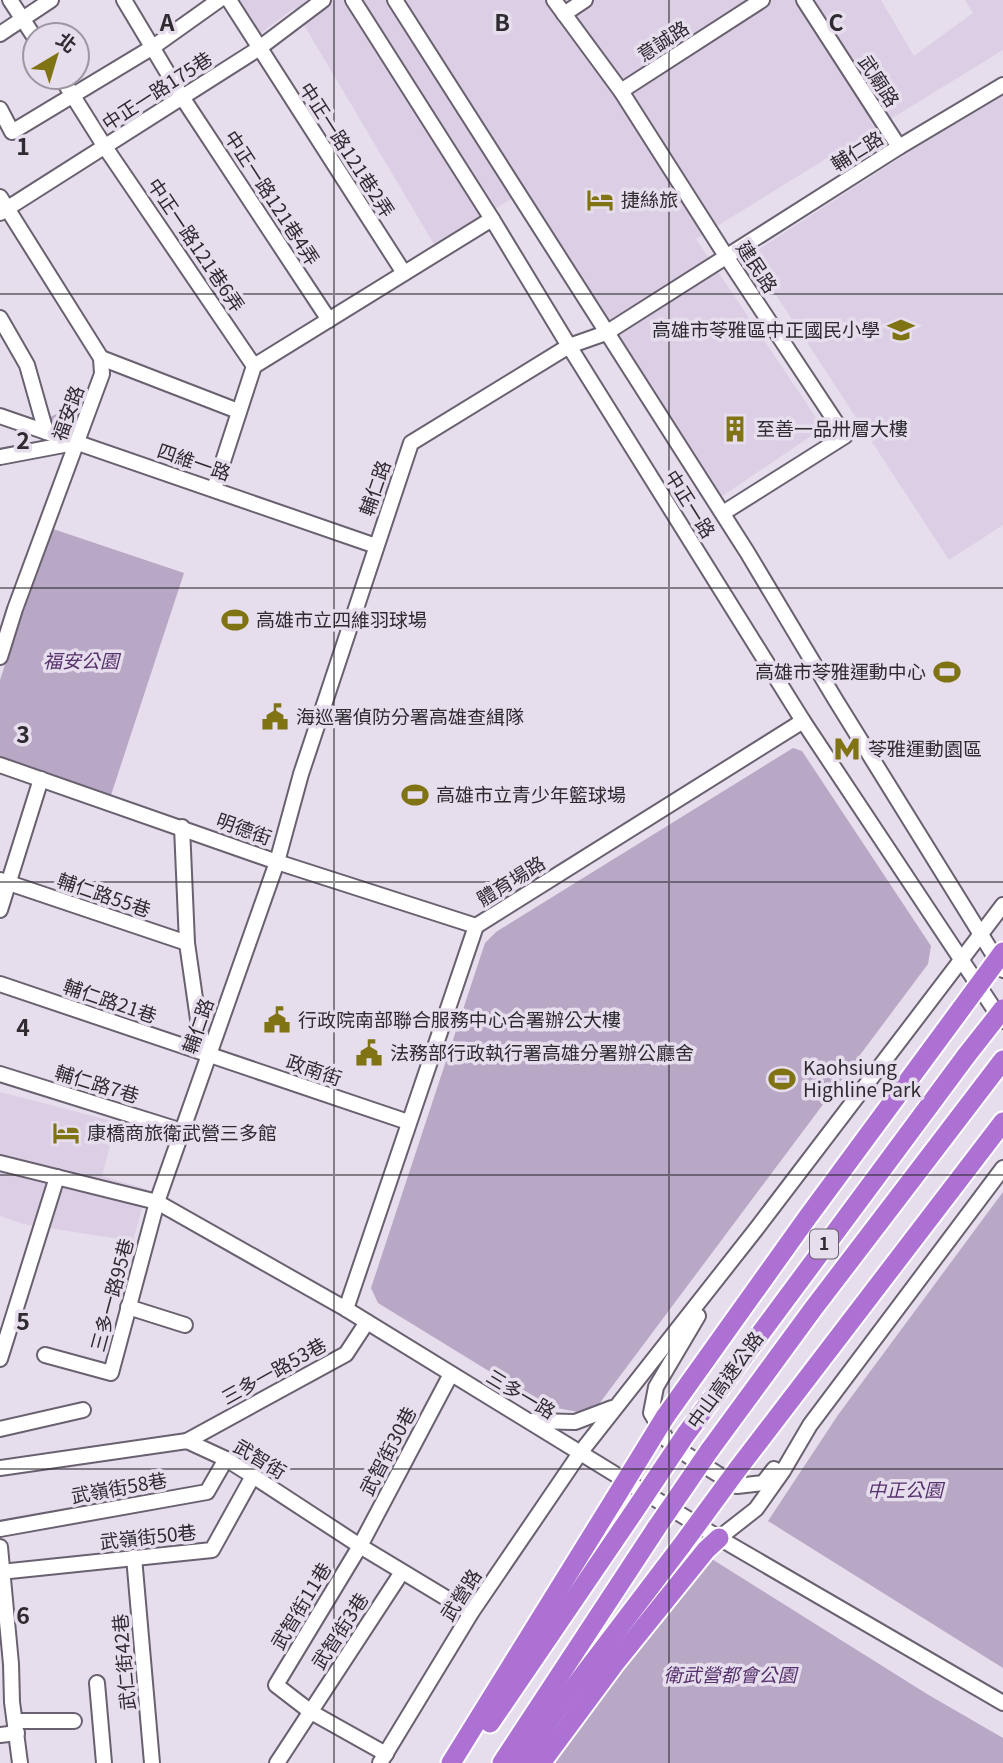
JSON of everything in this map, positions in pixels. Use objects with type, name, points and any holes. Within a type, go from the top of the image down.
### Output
[{"type":"highway","points":[[451,1763],[665,1417],[978,984],[1001,961]]},
{"type":"highway","name":"中山高速公路","points":[[463,1763],[686,1434],[965,1056],[1003,1009]]},
{"type":"highway","name":"中山高速公路","points":[[502,1763],[709,1451],[1003,1060]]},
{"type":"highway","points":[[521,1763],[550,1719],[737,1470],[1003,1122]]},
{"type":"highway","points":[[541,1763],[623,1652],[719,1538]]},
{"type":"street","points":[[10,0],[24,21]]},
{"type":"street","points":[[0,34],[51,0]]},
{"type":"street","name":"中正一路121巷4弄","points":[[124,0],[182,97],[329,320]]},
{"type":"street","points":[[0,109],[12,132],[153,47],[219,0]]},
{"type":"street","name":"中正一路121巷2弄","points":[[229,0],[404,273]]},
{"type":"street","name":"中正一路175巷","points":[[2,206],[105,146],[258,49],[323,0]]},
{"type":"street","name":"中正一路","points":[[353,0],[803,720],[1003,1023]]},
{"type":"street","name":"中正一路","points":[[395,0],[723,513],[981,935],[1001,961]]},
{"type":"street","name":"建民路","points":[[554,0],[621,92],[845,436],[723,513]]},
{"type":"street","points":[[564,14],[585,0]]},
{"type":"street","name":"意誠路","points":[[621,92],[762,0]]},
{"type":"street","name":"武廟路","points":[[804,0],[899,147]]},
{"type":"street","name":"輔仁路","points":[[158,1202],[277,862],[301,774],[411,443],[569,346],[606,332],[899,147],[1003,85]]},
{"type":"street","name":"中正一路121巷6弄","points":[[71,91],[105,146],[254,366]]},
{"type":"street","points":[[2,206],[101,358],[238,411]]},
{"type":"street","points":[[214,489],[254,366],[492,219]]},
{"type":"street","points":[[0,319],[27,365],[46,432]]},
{"type":"street","name":"福安路","points":[[0,657],[15,609],[102,374],[101,358]]},
{"type":"street","name":"四維一路","points":[[0,416],[376,546]]},
{"type":"street","points":[[0,457],[79,442]]},
{"type":"street","points":[[0,604],[15,609]]},
{"type":"street","name":"體育場路","points":[[346,1309],[476,926],[803,720]]},
{"type":"street","name":"明德街","points":[[0,765],[277,862],[476,926]]},
{"type":"street","points":[[0,910],[5,882],[41,779]]},
{"type":"street","points":[[182,827],[187,943],[200,1033],[208,1055]]},
{"type":"street","name":"輔仁路55巷","points":[[5,882],[187,943]]},
{"type":"street","points":[[1003,905],[757,1228],[689,1330],[656,1387],[651,1413],[667,1440],[737,1486],[763,1483],[1003,1168]]},
{"type":"street","name":"輔仁路21巷","points":[[0,984],[208,1055]]},
{"type":"street","name":"政南街","points":[[208,1055],[408,1122]]},
{"type":"street","name":"輔仁路7巷","points":[[0,1074],[182,1130]]},
{"type":"street","name":"三多一路","points":[[0,1163],[158,1202],[346,1309],[719,1538],[1003,1703]]},
{"type":"street","points":[[0,1359],[57,1177]]},
{"type":"street","name":"三多一路95巷","points":[[45,1355],[111,1373],[158,1202]]},
{"type":"street","name":"武營路","points":[[383,1758],[471,1614],[580,1453],[757,1228]]},
{"type":"street","points":[[128,1307],[185,1325]]},
{"type":"street","name":"三多一路53巷","points":[[187,1441],[346,1353],[367,1322]]},
{"type":"street","name":"武智街30巷","points":[[360,1546],[450,1374]]},
{"type":"street","points":[[527,1421],[575,1422],[595,1417],[616,1406]]},
{"type":"street","points":[[0,1429],[83,1410]]},
{"type":"street","points":[[719,1538],[756,1509],[783,1471],[810,1424]]},
{"type":"street","points":[[0,1468],[187,1441]]},
{"type":"street","name":"武智街","points":[[187,1441],[226,1459],[471,1614]]},
{"type":"street","name":"武嶺街58巷","points":[[0,1529],[207,1492],[226,1459]]},
{"type":"street","name":"武嶺街50巷","points":[[2,1572],[212,1550],[253,1476]]},
{"type":"street","name":"武智街11巷","points":[[311,1712],[275,1685],[360,1546]]},
{"type":"street","points":[[0,1547],[6,1702],[17,1727],[20,1763]]},
{"type":"street","name":"武仁街42巷","points":[[134,1557],[152,1763]]},
{"type":"street","name":"武智街3巷","points":[[277,1763],[402,1572]]},
{"type":"street","points":[[97,1683],[104,1763]]},
{"type":"street","points":[[311,1712],[383,1758]]},
{"type":"street","points":[[0,1735],[17,1727],[74,1721]]},
{"type":"shaded area","points":[[238,0],[881,0],[914,56],[973,13],[965,0],[1003,0],[1003,50],[696,239],[823,428],[709,505],[513,198],[435,246],[294,8],[257,36]]},
{"type":"shaded area","name":"高雄市苓雅區中正國民小學","points":[[1003,91],[1003,525],[949,560],[750,255]]},
{"type":"shaded area","points":[[0,1092],[116,1122],[102,1176],[147,1189],[133,1241],[23,1224],[0,1216]]},
{"type":"green space","points":[[79,402],[69,429],[45,420]]},
{"type":"green space","name":"福安公園","points":[[50,528],[184,573],[111,795],[0,758],[0,680]]},
{"type":"green space","points":[[793,748],[802,751],[931,946],[928,964],[599,1404],[578,1412],[546,1406],[378,1303],[371,1288],[485,943],[496,932]]},
{"type":"green space","name":"中正公園","points":[[1003,1192],[1003,1668],[768,1521],[838,1415]]},
{"type":"green space","name":"衛武營都會公園","points":[[707,1556],[927,1694],[1003,1738],[1003,1763],[551,1763]]},
{"type":"place","name":"捷絲旅","points":[[600,200]]},
{"type":"place","name":"高雄市苓雅區中正國民小學","points":[[901,330]]},
{"type":"place","name":"至善一品卅層大樓","points":[[735,429]]},
{"type":"place","name":"高雄市立四維羽球場","points":[[235,620]]},
{"type":"place","name":"高雄市苓雅運動中心","points":[[947,672]]},
{"type":"place","name":"海巡署偵防分署高雄查緝隊","points":[[275,717]]},
{"type":"place","name":"苓雅運動園區","points":[[847,749]]},
{"type":"place","name":"高雄市立青少年籃球場","points":[[415,795]]},
{"type":"place","name":"行政院南部聯合服務中心合署辦公大樓","points":[[277,1020]]},
{"type":"place","name":"法務部行政執行署高雄分署辦公廳舍","points":[[369,1053]]},
{"type":"place","name":"Kaohsiung Highline Park","points":[[782,1079]]},
{"type":"place","name":"康橋商旅衛武營三多館","points":[[66,1133]]}]
